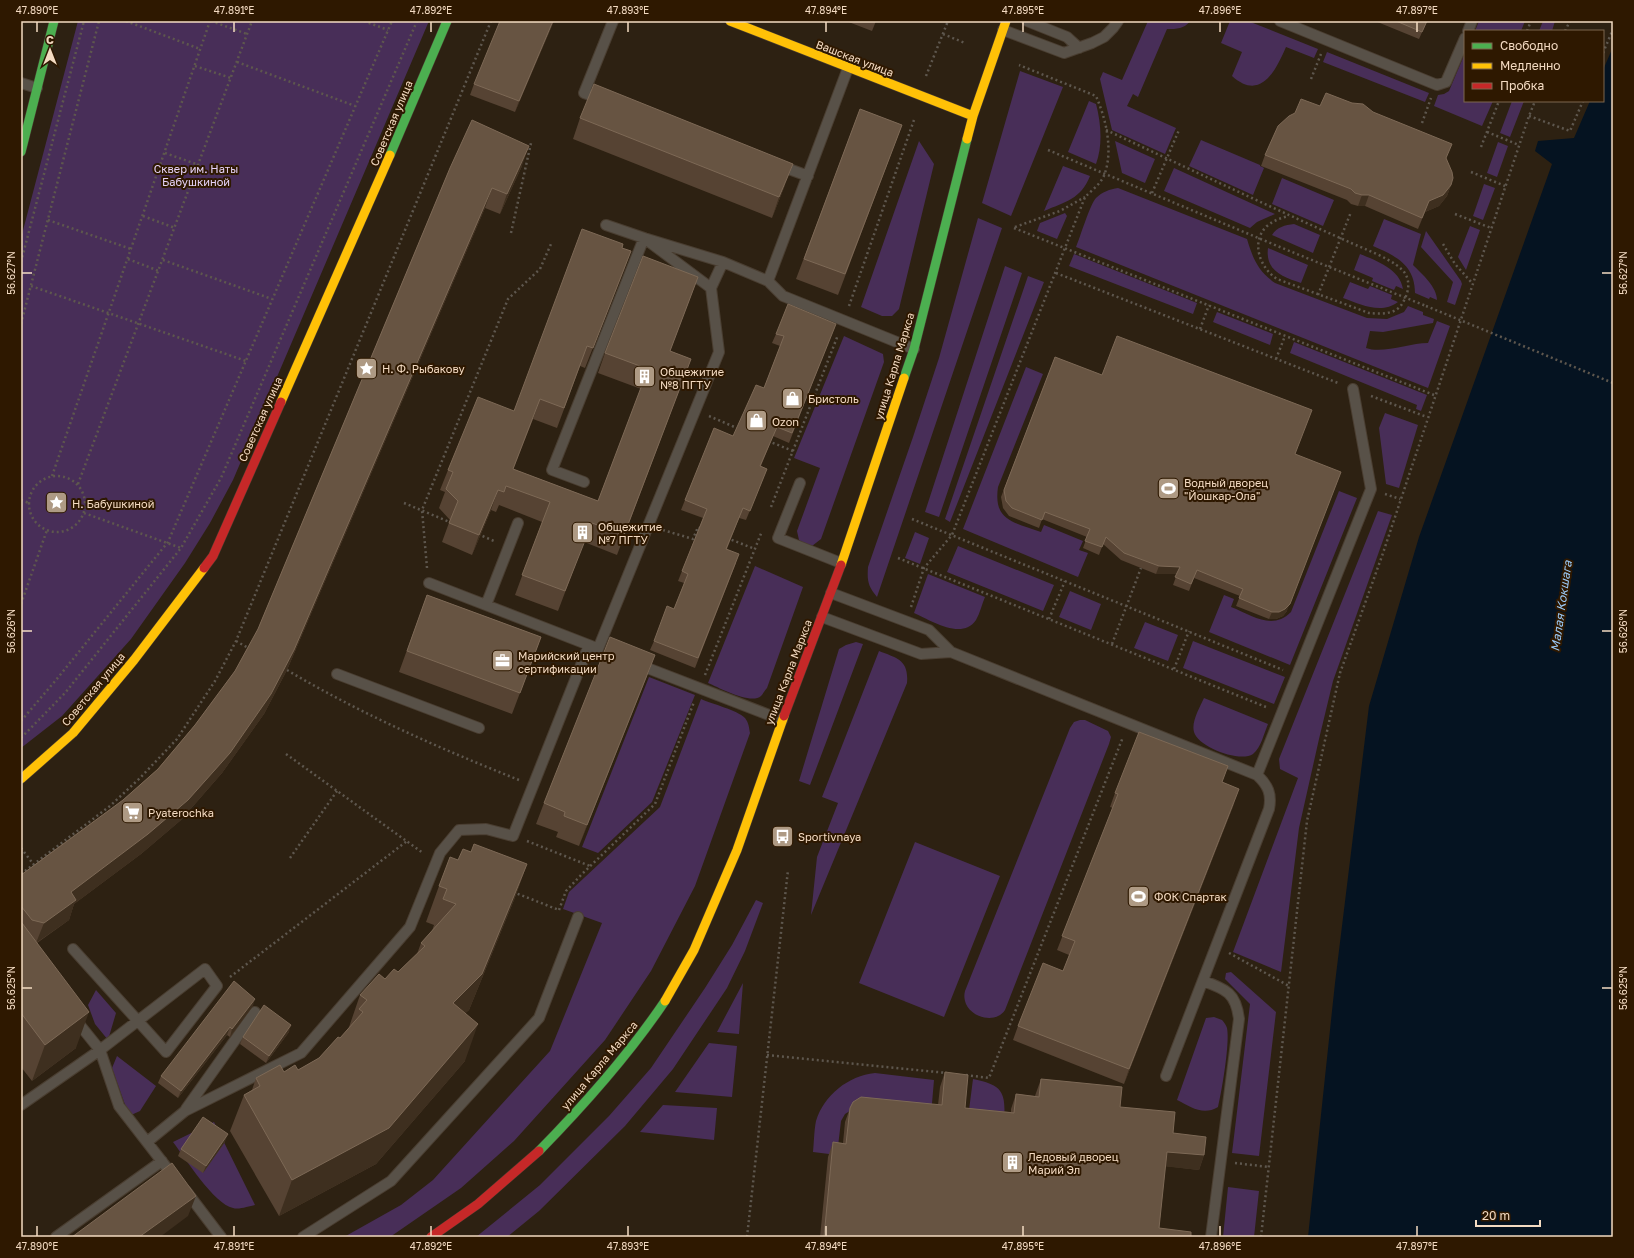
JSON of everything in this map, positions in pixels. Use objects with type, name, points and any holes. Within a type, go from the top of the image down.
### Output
[{"type":"main road","points":[[21,152],[54,21]]},
{"type":"main road","name":"Советская улица","points":[[21,779],[72,733],[134,660],[213,556],[387,163],[448,21]]},
{"type":"main road","name":"Вашская улица","points":[[730,21],[973,116]]},
{"type":"main road","name":"улица Карла Маркса","points":[[431,1237],[478,1204],[535,1155],[579,1110],[632,1048],[664,1002],[694,950],[737,850],[782,720],[831,593],[914,349],[973,116],[1004,25]]},
{"type":"lane","points":[[613,21],[584,93],[614,104]]},
{"type":"lane","points":[[1027,21],[1067,37],[1078,48]]},
{"type":"lane","points":[[1004,25],[1064,53],[1104,37],[1118,21]]},
{"type":"lane","points":[[1280,21],[1436,85],[1446,82],[1464,40]]},
{"type":"lane","points":[[768,280],[848,68]]},
{"type":"lane","points":[[21,83],[37,88]]},
{"type":"lane","points":[[771,162],[808,176]]},
{"type":"lane","points":[[606,225],[723,262],[768,280],[783,296],[914,349]]},
{"type":"lane","points":[[644,238],[711,288]]},
{"type":"lane","points":[[584,482],[552,470],[644,238]]},
{"type":"lane","points":[[147,1142],[185,1111],[301,1053],[410,927],[440,853],[458,830],[486,829],[513,836],[533,786],[597,648],[649,525],[719,352],[711,288],[723,262]]},
{"type":"lane","points":[[1256,775],[1372,489],[1353,389]]},
{"type":"lane","points":[[800,483],[778,538],[841,563]]},
{"type":"lane","points":[[486,605],[518,523]]},
{"type":"lane","points":[[428,583],[597,648]]},
{"type":"lane","points":[[831,593],[930,630],[951,652],[1256,775],[1266,783],[1271,798],[1269,809],[1166,1076]]},
{"type":"lane","points":[[822,617],[921,654],[951,652]]},
{"type":"lane","points":[[627,660],[782,720]]},
{"type":"lane","points":[[337,674],[479,728]]},
{"type":"lane","points":[[303,1237],[391,1181],[539,1018],[578,918]]},
{"type":"lane","points":[[21,1105],[100,1050],[137,1020],[205,969],[217,986],[166,1052],[137,1020],[73,949]]},
{"type":"lane","points":[[1203,981],[1223,989],[1231,995],[1238,1011],[1239,1019],[1211,1237]]},
{"type":"lane","points":[[68,1010],[100,1050],[119,1106],[222,1237]]},
{"type":"lane","points":[[185,1111],[255,1012]]},
{"type":"lane","points":[[56,1237],[162,1161]]},
{"type":"path","points":[[21,262],[84,21]]},
{"type":"path","points":[[21,324],[99,21]]},
{"type":"path","points":[[126,21],[201,49]]},
{"type":"path","points":[[52,476],[210,21],[247,34]]},
{"type":"path","points":[[78,484],[252,21]]},
{"type":"path","points":[[364,21],[388,30]]},
{"type":"path","points":[[21,721],[168,542],[392,21]]},
{"type":"path","points":[[21,738],[65,693],[180,548],[221,478],[417,21]]},
{"type":"path","points":[[21,874],[110,806],[140,778],[177,739],[215,681],[236,641],[491,21]]},
{"type":"path","points":[[927,75],[948,21]]},
{"type":"path","points":[[1566,30],[1570,21]]},
{"type":"path","points":[[1604,51],[1613,30]]},
{"type":"path","points":[[943,34],[965,43]]},
{"type":"path","points":[[1311,79],[1319,60]]},
{"type":"path","points":[[237,62],[355,106]]},
{"type":"path","points":[[1019,65],[1096,96],[1103,112],[1108,155],[1105,174],[1085,197],[1060,211],[1014,228],[1434,395]]},
{"type":"path","points":[[195,66],[231,78]]},
{"type":"path","points":[[1481,147],[1499,102]]},
{"type":"path","points":[[1261,1237],[1307,821],[1340,673],[1382,556],[1434,395],[1535,102]]},
{"type":"path","points":[[1529,116],[1570,131],[1583,102]]},
{"type":"path","points":[[1422,123],[1429,104]]},
{"type":"path","points":[[770,511],[844,320],[914,120]]},
{"type":"path","points":[[1106,130],[1289,216],[1391,261],[1406,274],[1408,286],[1406,297],[1400,307],[1384,314],[1369,313],[1277,279],[1268,273],[1258,250],[1260,238],[1266,227],[1276,219],[1289,216]]},
{"type":"path","points":[[1152,193],[1179,130]]},
{"type":"path","points":[[1487,132],[1519,145]]},
{"type":"path","points":[[510,233],[531,143]]},
{"type":"path","points":[[1048,150],[1613,383]]},
{"type":"path","points":[[165,153],[199,165]]},
{"type":"path","points":[[1471,172],[1505,186]]},
{"type":"path","points":[[906,620],[924,568],[952,535],[1085,197]]},
{"type":"path","points":[[1318,295],[1351,212]]},
{"type":"path","points":[[1455,214],[1491,228]]},
{"type":"path","points":[[143,216],[175,228]]},
{"type":"path","points":[[48,220],[131,249]]},
{"type":"path","points":[[428,583],[422,510],[508,300],[540,269],[551,244]]},
{"type":"path","points":[[1443,244],[1455,264],[1472,283]]},
{"type":"path","points":[[128,259],[159,270]]},
{"type":"path","points":[[163,260],[272,299]]},
{"type":"path","points":[[1056,273],[1427,418]]},
{"type":"path","points":[[31,286],[246,361]]},
{"type":"path","points":[[1200,329],[1209,305]]},
{"type":"path","points":[[1276,359],[1285,336]]},
{"type":"path","points":[[696,410],[743,430]]},
{"type":"path","points":[[764,439],[793,452]]},
{"type":"path","points":[[66,476],[78,484],[84,495],[86,504],[80,521],[69,529],[56,532],[47,530],[32,518],[29,503],[32,490],[38,482],[47,477],[66,476]]},
{"type":"path","points":[[21,500],[29,503]]},
{"type":"path","points":[[404,503],[458,526]]},
{"type":"path","points":[[84,513],[168,542],[180,548]]},
{"type":"path","points":[[912,519],[1297,676]]},
{"type":"path","points":[[649,525],[693,539],[698,527],[705,530]]},
{"type":"path","points":[[559,910],[566,891],[655,804],[699,688],[764,525]]},
{"type":"path","points":[[21,604],[47,530]]},
{"type":"path","points":[[472,532],[508,547]]},
{"type":"path","points":[[726,538],[755,549]]},
{"type":"path","points":[[898,558],[1282,713]]},
{"type":"path","points":[[1112,644],[1141,568]]},
{"type":"path","points":[[1049,619],[1064,581]]},
{"type":"path","points":[[1174,669],[1189,631]]},
{"type":"path","points":[[236,641],[250,649]]},
{"type":"path","points":[[287,670],[329,695],[428,743],[533,786]]},
{"type":"path","points":[[965,1075],[989,1078],[1129,724]]},
{"type":"path","points":[[290,858],[338,791]]},
{"type":"path","points":[[513,836],[590,866]]},
{"type":"path","points":[[217,986],[407,841]]},
{"type":"path","points":[[21,848],[34,864]]},
{"type":"path","points":[[747,1237],[788,870]]},
{"type":"path","points":[[1216,946],[1289,986]]},
{"type":"path","points":[[767,1055],[950,1074]]},
{"type":"path","points":[[1221,1162],[1269,1167]]},
{"type":"green space","name":"Сквер им. Наты Бабушкиной","points":[[78,21],[429,21],[233,480],[210,523],[185,563],[131,639],[62,716],[21,748],[21,238]]},
{"type":"green space","points":[[1148,21],[1190,21],[1185,26],[1180,28],[1167,29],[1138,97],[1133,94],[1127,106],[1176,128],[1165,154],[1112,130],[1100,79],[1103,72],[1122,80]]},
{"type":"green space","points":[[1230,21],[1248,21],[1318,49],[1314,58],[1286,47],[1277,65],[1266,80],[1251,86],[1242,83],[1232,76],[1242,52],[1221,43]]},
{"type":"green space","points":[[1479,21],[1525,21],[1521,30],[1475,30]]},
{"type":"green space","points":[[1543,21],[1555,21],[1552,30],[1539,30]]},
{"type":"green space","points":[[1327,52],[1429,93],[1425,102],[1323,62]]},
{"type":"green space","points":[[1464,55],[1464,102],[1493,102],[1482,126],[1434,106],[1438,95],[1449,91]]},
{"type":"green space","points":[[1020,71],[1063,87],[1011,216],[982,203]]},
{"type":"green space","points":[[1089,101],[1096,104],[1100,126],[1100,149],[1096,164],[1068,152]]},
{"type":"green space","points":[[1512,102],[1524,102],[1510,137],[1500,133]]},
{"type":"green space","points":[[1201,140],[1264,168],[1253,195],[1189,166]]},
{"type":"green space","points":[[919,141],[934,164],[899,309],[892,316],[882,316],[861,307]]},
{"type":"green space","points":[[1115,141],[1155,159],[1145,183],[1122,173]]},
{"type":"green space","points":[[1498,142],[1508,146],[1497,177],[1487,173]]},
{"type":"green space","points":[[1063,166],[1090,176],[1082,190],[1072,199],[1044,211]]},
{"type":"green space","points":[[1174,168],[1275,214],[1257,222],[1250,228],[1164,191]]},
{"type":"green space","points":[[1282,178],[1334,200],[1323,226],[1272,204]]},
{"type":"green space","points":[[1484,184],[1495,188],[1483,220],[1473,216]]},
{"type":"green space","points":[[1118,188],[1247,239],[1260,269],[1275,283],[1367,318],[1387,319],[1404,312],[1408,306],[1423,312],[1423,315],[1434,319],[1433,323],[1383,332],[1370,331],[1366,348],[1380,350],[1428,343],[1437,321],[1450,326],[1428,388],[1076,247],[1088,214],[1096,198],[1106,191]]},
{"type":"green space","points":[[1065,213],[1067,216],[1057,239],[1037,231],[1040,223]]},
{"type":"green space","points":[[978,218],[1002,228],[877,597],[869,583],[868,567],[939,358]]},
{"type":"green space","points":[[1384,219],[1421,234],[1413,265],[1435,290],[1437,300],[1430,297],[1429,299],[1415,293],[1412,275],[1408,268],[1396,258],[1373,246]]},
{"type":"green space","points":[[1294,224],[1320,235],[1313,253],[1272,235],[1276,230],[1282,227]]},
{"type":"green space","points":[[1470,226],[1480,230],[1466,270],[1458,257]]},
{"type":"green space","points":[[1426,231],[1461,281],[1462,284],[1455,305],[1447,302],[1453,282],[1421,247]]},
{"type":"green space","points":[[1268,248],[1308,265],[1301,283],[1282,275],[1272,268],[1269,262]]},
{"type":"green space","points":[[1074,254],[1197,303],[1193,314],[1069,266]]},
{"type":"green space","points":[[1360,254],[1393,271],[1401,282],[1403,289],[1396,286],[1394,290],[1372,281],[1373,278],[1354,270]]},
{"type":"green space","points":[[1005,266],[1022,273],[939,517],[925,512]]},
{"type":"green space","points":[[1028,276],[1044,282],[950,522],[945,519]]},
{"type":"green space","points":[[1350,282],[1368,289],[1370,286],[1392,295],[1391,299],[1398,302],[1385,308],[1378,308],[1363,305],[1343,298]]},
{"type":"green space","points":[[1217,312],[1273,334],[1270,345],[1213,322]]},
{"type":"green space","points":[[844,336],[883,354],[884,362],[821,539],[812,546],[805,545],[799,540],[797,531],[820,468],[794,458]]},
{"type":"green space","points":[[1294,342],[1427,395],[1421,411],[1416,409],[1417,405],[1290,353]]},
{"type":"green space","points":[[1026,367],[1043,374],[998,487],[997,499],[1003,514],[1015,523],[1041,532],[1044,525],[1083,541],[1079,550],[1088,553],[1078,577],[963,529]]},
{"type":"green space","points":[[1385,413],[1418,425],[1399,488],[1386,484],[1379,428]]},
{"type":"green space","points":[[1339,491],[1357,498],[1290,665],[1209,632],[1224,595],[1234,599],[1231,607],[1262,620],[1277,620],[1284,618],[1291,612]]},
{"type":"green space","points":[[1378,511],[1392,515],[1333,681],[1299,828],[1281,972],[1233,952],[1298,778],[1280,769],[1279,759]]},
{"type":"green space","points":[[915,532],[929,538],[920,564],[905,558]]},
{"type":"green space","points":[[958,546],[1054,585],[1043,611],[947,572]]},
{"type":"green space","points":[[755,566],[803,587],[767,688],[761,696],[750,698],[735,695],[708,683]]},
{"type":"green space","points":[[928,574],[985,597],[976,620],[970,626],[963,629],[954,629],[937,624],[914,613]]},
{"type":"green space","points":[[1070,591],[1101,604],[1091,630],[1059,617]]},
{"type":"green space","points":[[1145,622],[1178,635],[1168,661],[1134,648]]},
{"type":"green space","points":[[1193,641],[1285,677],[1274,704],[1183,668]]},
{"type":"green space","points":[[856,642],[863,644],[810,785],[799,781],[839,649]]},
{"type":"green space","points":[[879,651],[896,658],[904,665],[907,675],[907,683],[811,915],[817,857],[838,803],[822,797]]},
{"type":"green space","points":[[649,677],[695,695],[652,802],[598,853],[582,847]]},
{"type":"green space","points":[[1204,698],[1268,724],[1260,744],[1253,754],[1247,756],[1230,755],[1211,748],[1197,738],[1193,728],[1196,715]]},
{"type":"green space","points":[[701,699],[741,715],[745,718],[749,726],[750,733],[695,886],[651,971],[605,1040],[514,1141],[461,1188],[390,1237],[344,1237],[401,1205],[433,1180],[550,1051],[602,923],[563,909],[569,892],[660,807]]},
{"type":"green space","points":[[1085,720],[1108,731],[1111,737],[1109,744],[1005,1010],[996,1017],[984,1018],[973,1013],[969,1009],[964,997],[965,991],[1070,728],[1074,722]]},
{"type":"green space","points":[[915,842],[1000,876],[944,1017],[859,983]]},
{"type":"green space","points":[[756,900],[763,903],[745,951],[727,988],[673,1069],[625,1126],[539,1211],[507,1237],[476,1237],[540,1185],[609,1116],[651,1068],[732,945]]},
{"type":"green space","points":[[1231,972],[1276,1012],[1259,1156],[1232,1153],[1250,1004],[1225,979],[1226,973]]},
{"type":"green space","points":[[743,983],[739,1034],[717,1032]]},
{"type":"green space","points":[[96,990],[116,1013],[108,1040],[95,1024],[88,1005]]},
{"type":"green space","points":[[1214,1017],[1222,1020],[1227,1028],[1228,1035],[1225,1067],[1218,1107],[1213,1110],[1202,1111],[1192,1108],[1177,1100],[1206,1018]]},
{"type":"green space","points":[[709,1043],[737,1046],[732,1097],[675,1092]]},
{"type":"green space","points":[[117,1056],[156,1086],[140,1111],[129,1116],[112,1068]]},
{"type":"green space","points":[[875,1073],[934,1080],[931,1115],[853,1109],[845,1114],[841,1121],[837,1155],[813,1152],[816,1121],[831,1095],[838,1088],[856,1078]]},
{"type":"green space","points":[[973,1079],[983,1081],[997,1087],[1003,1097],[1004,1122],[968,1118]]},
{"type":"green space","points":[[663,1105],[717,1108],[714,1140],[640,1132]]},
{"type":"green space","points":[[214,1122],[255,1205],[233,1208],[225,1205],[200,1180],[173,1142]]},
{"type":"green space","points":[[1228,1187],[1259,1191],[1254,1237],[1223,1237]]},
{"type":"water","name":"Малая Кокшага","points":[[1613,47],[1613,1237],[1308,1237],[1335,983],[1369,706],[1419,537],[1552,164],[1535,151],[1538,141],[1574,138],[1590,102],[1604,102],[1604,68]]},
{"type":"building","points":[[500,21],[553,21],[519,101],[474,84]]},
{"type":"building","points":[[1396,21],[1427,21],[1422,32]]},
{"type":"building","points":[[594,84],[793,164],[779,197],[580,118]]},
{"type":"building","points":[[1326,93],[1352,103],[1363,104],[1373,112],[1452,144],[1446,158],[1452,172],[1453,178],[1451,185],[1443,195],[1429,201],[1422,218],[1369,195],[1355,193],[1351,189],[1265,155],[1278,126],[1289,116],[1295,113],[1301,99],[1320,106]]},
{"type":"building","points":[[860,109],[902,125],[845,274],[804,259]]},
{"type":"building","points":[[472,120],[529,146],[507,194],[492,188],[294,650],[271,694],[230,753],[188,800],[148,834],[71,892],[76,900],[44,923],[32,920],[21,906],[21,875],[123,800],[158,769],[195,725],[235,671],[258,629],[450,168]]},
{"type":"building","points":[[582,229],[623,244],[622,248],[631,251],[593,348],[587,346],[564,408],[540,399],[513,469],[598,501],[648,369],[605,353],[643,256],[698,277],[670,351],[691,359],[624,535],[592,523],[565,591],[522,575],[550,502],[506,486],[504,492],[498,490],[479,535],[449,523],[458,501],[446,489],[453,472],[448,470],[478,397],[514,411]]},
{"type":"building","points":[[788,304],[836,324],[792,433],[777,427],[760,466],[767,469],[750,511],[743,508],[726,549],[739,554],[698,658],[654,641],[667,606],[674,609],[688,574],[682,571],[707,509],[685,500],[714,428],[733,436],[756,385],[764,388],[784,336],[776,334]]},
{"type":"building","name":"Водный дворец \"Йошкар-Ола\"","points":[[1117,336],[1312,410],[1295,454],[1341,472],[1290,604],[1285,609],[1279,612],[1272,612],[1239,598],[1243,589],[1197,570],[1191,584],[1175,577],[1180,567],[1159,566],[1124,553],[1106,537],[1102,547],[1085,541],[1090,529],[1045,512],[1042,520],[1012,508],[1006,501],[1004,490],[1055,357],[1102,375]]},
{"type":"building","points":[[427,595],[541,637],[520,693],[407,651]]},
{"type":"building","points":[[610,637],[655,655],[587,825],[564,816],[565,812],[544,803]]},
{"type":"building","name":"ФОК Спартак","points":[[1139,732],[1228,766],[1222,782],[1239,789],[1129,1069],[1018,1026],[1043,963],[1063,971],[1075,941],[1062,936],[1118,794],[1115,793]]},
{"type":"building","points":[[474,844],[527,864],[482,974],[453,1003],[478,1024],[389,1128],[292,1180],[244,1095],[260,1086],[256,1078],[280,1065],[284,1072],[295,1065],[298,1070],[319,1058],[338,1037],[340,1038],[363,1012],[359,1009],[367,1000],[360,995],[379,974],[385,979],[394,969],[398,972],[425,946],[421,943],[456,904],[443,899],[447,889],[439,886],[450,857],[458,860],[463,849],[471,852]]},
{"type":"building","points":[[22,923],[89,1012],[45,1045],[21,1013]]},
{"type":"building","points":[[234,981],[255,999],[232,1029],[230,1027],[181,1091],[161,1076]]},
{"type":"building","points":[[264,1005],[291,1025],[269,1056],[243,1037]]},
{"type":"building","name":"Ледовый дворец Марий Эл","points":[[945,1072],[968,1075],[965,1108],[1014,1113],[1016,1094],[1039,1097],[1041,1079],[1122,1087],[1120,1107],[1175,1112],[1173,1133],[1206,1137],[1204,1155],[1167,1152],[1159,1228],[1191,1232],[1191,1237],[824,1237],[833,1142],[846,1144],[850,1108],[853,1102],[861,1097],[942,1105]]},
{"type":"building","points":[[203,1117],[228,1134],[206,1166],[181,1149]]},
{"type":"building","points":[[172,1163],[196,1196],[139,1237],[72,1237]]},
{"type":"traffic: fast","points":[[21,152],[54,21]]},
{"type":"traffic: fast","points":[[390,155],[447,21]]},
{"type":"traffic: fast","points":[[904,378],[914,349],[967,139]]},
{"type":"traffic: fast","points":[[539,1151],[621,1060],[665,1001]]},
{"type":"traffic: slow","points":[[730,21],[973,116]]},
{"type":"traffic: slow","points":[[967,139],[973,116],[1006,21]]},
{"type":"traffic: slow","points":[[281,402],[390,155]]},
{"type":"traffic: slow","points":[[841,565],[904,378]]},
{"type":"traffic: slow","points":[[21,779],[73,733],[134,660],[204,568]]},
{"type":"traffic: slow","points":[[665,1001],[694,950],[737,850],[784,716]]},
{"type":"traffic: jam","points":[[204,568],[213,556],[281,402]]},
{"type":"traffic: jam","points":[[784,716],[841,565]]},
{"type":"traffic: jam","points":[[431,1237],[478,1204],[539,1151]]},
{"type":"place","name":"Н. Ф. Рыбакову","points":[[366,368]]},
{"type":"place","name":"Общежитие №8 ПГТУ","points":[[645,377]]},
{"type":"place","name":"Бристоль","points":[[792,398]]},
{"type":"place","name":"Ozon","points":[[757,421]]},
{"type":"place","name":"Водный дворец \"Йошкар-Ола\"","points":[[1169,488]]},
{"type":"place","name":"Н. Бабушкиной","points":[[56,503]]},
{"type":"place","name":"Общежитие №7 ПГТУ","points":[[582,532]]},
{"type":"place","name":"Марийский центр сертификации","points":[[502,661]]},
{"type":"place","name":"Pyaterochka","points":[[133,812]]},
{"type":"place","name":"Sportivnaya","points":[[783,836]]},
{"type":"place","name":"ФОК Спартак","points":[[1138,896]]},
{"type":"place","name":"Ледовый дворец Марий Эл","points":[[1013,1162]]}]
